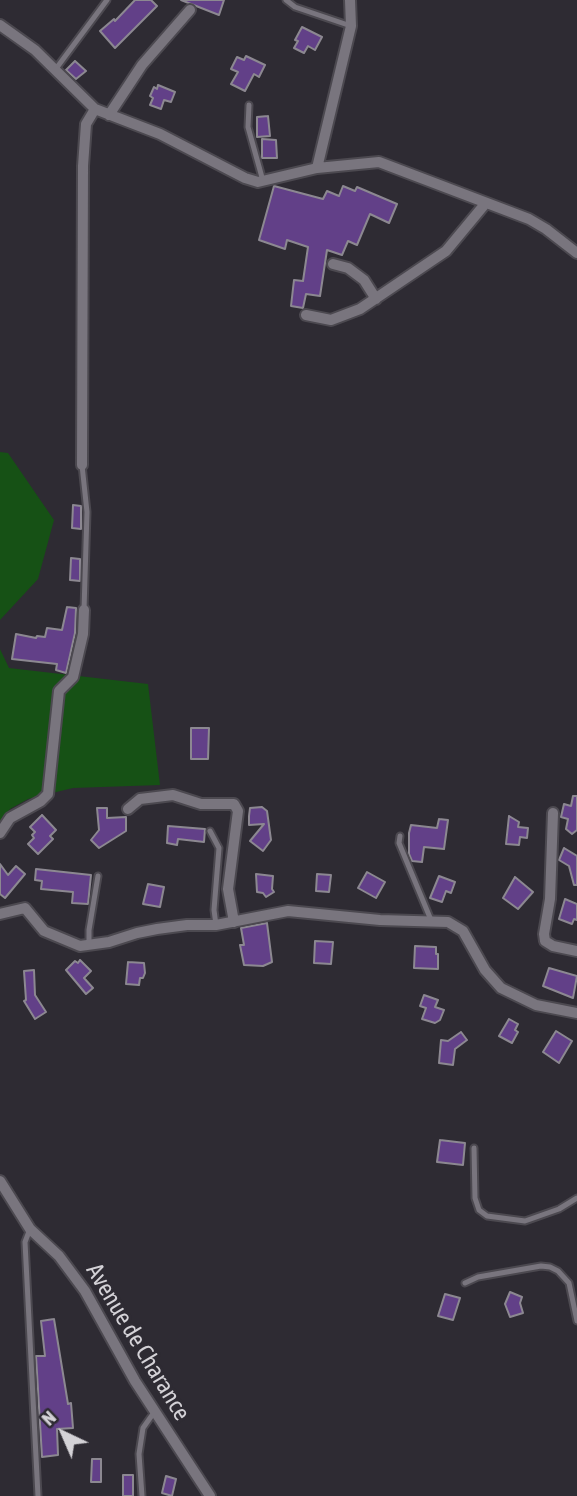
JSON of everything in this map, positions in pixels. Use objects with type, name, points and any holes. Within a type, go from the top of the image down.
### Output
[{"type":"street","points":[[317,168],[351,26],[350,0]]},
{"type":"street","points":[[108,115],[142,65],[190,10]]},
{"type":"street","points":[[0,25],[23,39],[94,109],[160,135],[245,178],[258,182],[317,168],[379,162],[529,219],[577,253]]},
{"type":"street","points":[[82,465],[83,166],[86,124],[94,109]]},
{"type":"street","points":[[306,315],[331,320],[360,309],[446,251],[485,204]]},
{"type":"street","points":[[333,264],[348,268],[364,280],[376,299]]},
{"type":"street","points":[[0,833],[10,818],[41,801],[48,794],[59,691],[74,677],[83,634],[83,610]]},
{"type":"street","points":[[128,809],[140,799],[173,795],[201,804],[234,804],[238,811],[228,889],[230,912],[234,922]]},
{"type":"street","points":[[553,814],[550,899],[545,941],[553,946],[577,950]]},
{"type":"street","points":[[0,914],[25,908],[51,936],[80,946],[108,942],[147,931],[187,925],[216,925],[288,911],[380,920],[448,922],[463,931],[485,970],[501,988],[536,1005],[577,1013]]},
{"type":"street","name":"Avenue de Charance","points":[[0,1181],[30,1229],[74,1274],[135,1381],[210,1496]]},
{"type":"lane","points":[[55,70],[107,0]]},
{"type":"lane","points":[[286,0],[295,7],[351,26]]},
{"type":"lane","points":[[249,105],[248,127],[263,181]]},
{"type":"lane","points":[[82,465],[87,512],[83,610]]},
{"type":"lane","points":[[210,831],[219,848],[214,910],[216,925]]},
{"type":"lane","points":[[400,836],[399,844],[431,920]]},
{"type":"lane","points":[[89,946],[98,876]]},
{"type":"lane","points":[[474,1148],[475,1198],[478,1210],[487,1216],[524,1221],[559,1209],[577,1198]]},
{"type":"lane","points":[[30,1229],[25,1242],[38,1496]]},
{"type":"lane","points":[[465,1283],[478,1277],[541,1266],[550,1267],[569,1283],[577,1321]]},
{"type":"lane","points":[[142,1496],[139,1454],[143,1428],[155,1411]]},
{"type":"green space","points":[[0,452],[8,453],[54,520],[38,579],[0,620]]},
{"type":"green space","points":[[0,649],[9,668],[148,684],[160,785],[73,788],[28,799],[10,809],[0,822]]},
{"type":"building","points":[[135,0],[151,0],[157,6],[115,48],[100,31],[114,19],[115,21]]},
{"type":"building","points":[[181,0],[224,0],[219,15]]},
{"type":"building","points":[[302,27],[322,37],[315,50],[308,46],[304,53],[294,48]]},
{"type":"building","points":[[246,56],[265,65],[259,77],[254,74],[245,91],[231,84],[238,72],[231,69],[237,57],[244,60]]},
{"type":"building","points":[[75,61],[86,71],[76,79],[66,70]]},
{"type":"building","points":[[158,85],[175,92],[171,102],[164,100],[161,109],[150,105],[153,98],[150,96]]},
{"type":"building","points":[[268,116],[270,136],[257,137],[257,117]]},
{"type":"building","points":[[262,139],[276,140],[277,158],[262,158]]},
{"type":"building","points":[[274,186],[323,199],[327,191],[339,196],[343,186],[355,191],[357,187],[397,204],[389,223],[370,214],[357,245],[348,241],[342,255],[327,250],[320,296],[306,294],[303,308],[291,306],[294,280],[303,281],[308,247],[287,240],[285,249],[259,240]]},
{"type":"building","points":[[73,505],[81,506],[81,529],[72,528]]},
{"type":"building","points":[[71,558],[80,559],[80,581],[70,580]]},
{"type":"building","points":[[67,607],[76,608],[75,633],[66,673],[56,670],[57,664],[12,659],[16,634],[36,638],[45,637],[47,628],[62,630]]},
{"type":"building","points":[[191,728],[209,728],[208,759],[191,759]]},
{"type":"building","points":[[573,796],[577,796],[577,830],[572,834],[566,829],[568,819],[561,817],[564,804],[571,806]]},
{"type":"building","points":[[262,807],[267,811],[271,840],[263,851],[250,841],[264,824],[249,825],[250,808]]},
{"type":"building","points":[[97,808],[107,808],[107,818],[126,817],[126,831],[99,848],[91,840],[99,830]]},
{"type":"building","points":[[42,815],[56,830],[50,836],[53,839],[38,854],[28,844],[34,838],[32,835],[35,832],[30,827]]},
{"type":"building","points":[[509,816],[519,822],[518,827],[528,828],[527,838],[520,837],[519,845],[506,844]]},
{"type":"building","points":[[439,819],[448,820],[444,849],[424,847],[422,862],[412,861],[409,854],[411,825],[437,828]]},
{"type":"building","points":[[168,826],[205,829],[204,842],[178,839],[177,845],[167,843]]},
{"type":"building","points":[[564,848],[577,856],[577,885],[574,885],[569,866],[559,860]]},
{"type":"building","points":[[0,864],[8,875],[16,866],[25,874],[5,898],[0,894]]},
{"type":"building","points":[[36,869],[91,875],[88,904],[72,903],[73,892],[41,889],[42,881],[35,880]]},
{"type":"building","points":[[367,872],[385,882],[376,898],[358,888]]},
{"type":"building","points":[[256,874],[273,876],[274,892],[266,897],[257,892]]},
{"type":"building","points":[[317,874],[331,875],[329,892],[316,891]]},
{"type":"building","points":[[439,876],[455,882],[451,893],[446,891],[442,902],[430,898]]},
{"type":"building","points":[[515,877],[533,892],[518,909],[503,898]]},
{"type":"building","points":[[148,884],[164,887],[160,907],[143,904]]},
{"type":"building","points":[[565,899],[577,904],[577,920],[574,919],[572,924],[559,919]]},
{"type":"building","points":[[267,923],[272,962],[263,966],[244,965],[240,945],[244,945],[241,928]]},
{"type":"building","points":[[315,941],[333,942],[331,964],[314,963]]},
{"type":"building","points":[[415,946],[436,947],[438,969],[414,968]]},
{"type":"building","points":[[80,960],[91,971],[84,978],[93,988],[86,994],[66,970]]},
{"type":"building","points":[[128,962],[144,963],[145,973],[143,978],[140,978],[139,985],[126,984]]},
{"type":"building","points":[[549,968],[577,976],[573,998],[543,986]]},
{"type":"building","points":[[34,970],[35,995],[46,1012],[35,1019],[24,1001],[24,971]]},
{"type":"building","points":[[424,995],[438,1000],[435,1007],[444,1010],[440,1020],[435,1023],[422,1019],[426,1008],[420,1006]]},
{"type":"building","points":[[509,1019],[518,1024],[515,1030],[518,1032],[512,1043],[499,1036]]},
{"type":"building","points":[[556,1031],[572,1041],[559,1063],[543,1052]]},
{"type":"building","points":[[461,1032],[467,1040],[455,1049],[453,1065],[439,1063],[441,1040],[448,1041]]},
{"type":"building","points":[[440,1140],[465,1143],[463,1165],[437,1162]]},
{"type":"building","points":[[510,1292],[522,1297],[520,1303],[523,1313],[510,1317],[505,1304]]},
{"type":"building","points":[[445,1294],[460,1298],[453,1320],[438,1316]]},
{"type":"building","points":[[54,1319],[68,1404],[71,1403],[73,1428],[57,1429],[58,1455],[42,1457],[36,1356],[45,1356],[41,1321]]},
{"type":"building","points":[[92,1459],[101,1459],[101,1482],[91,1482]]},
{"type":"building","points":[[123,1475],[133,1475],[133,1496],[123,1496]]},
{"type":"building","points":[[166,1476],[176,1479],[172,1496],[162,1493]]}]
